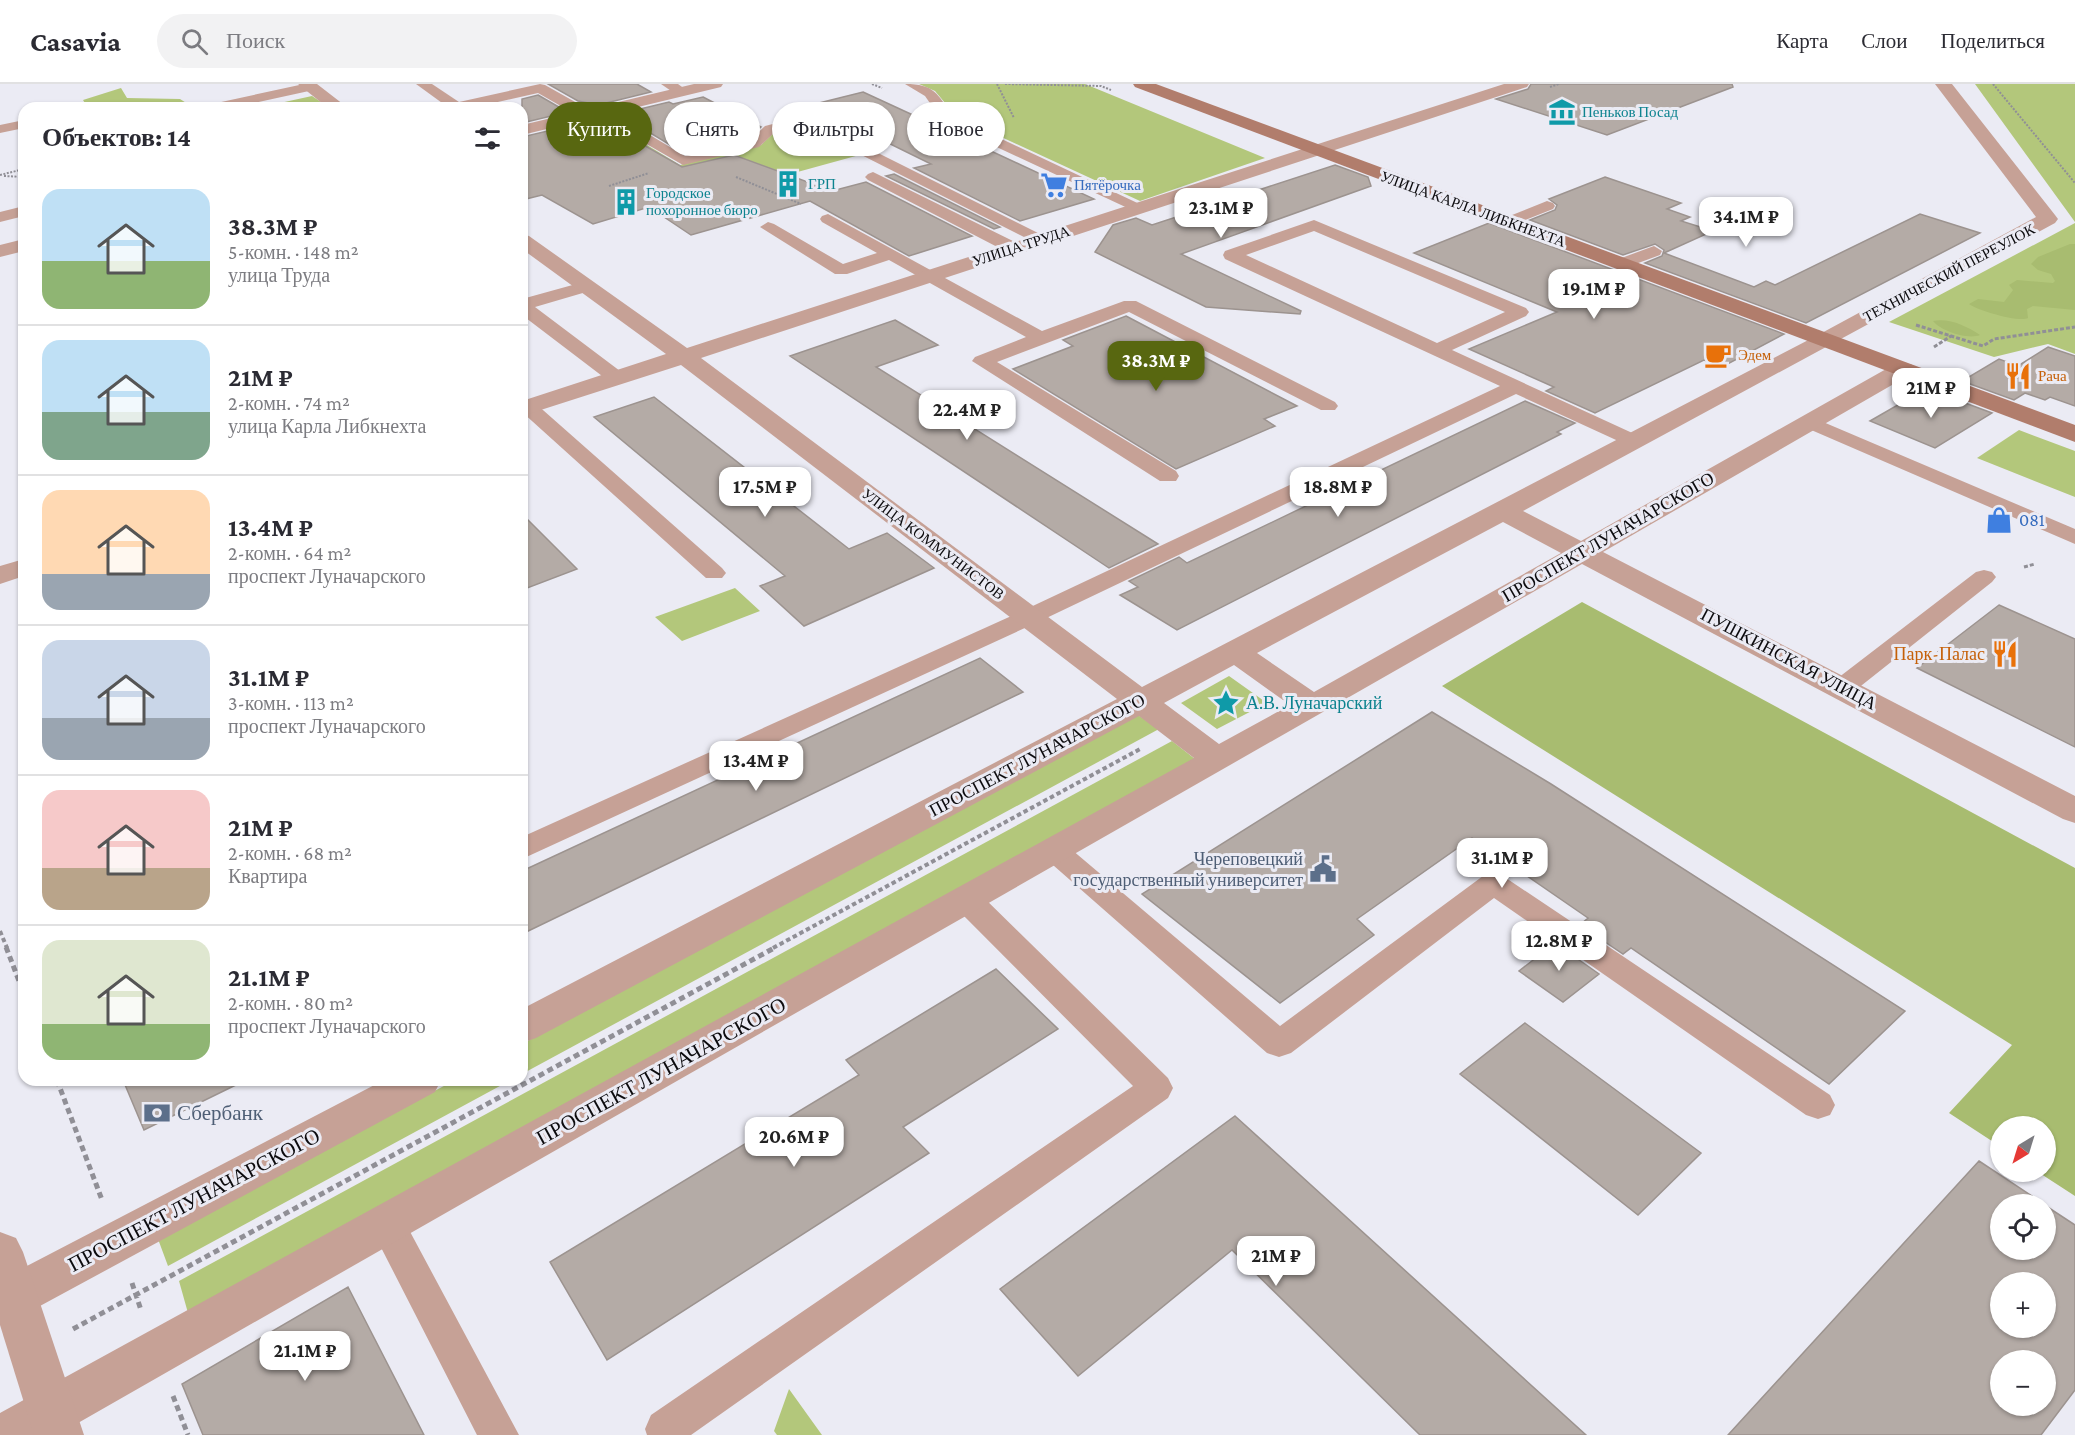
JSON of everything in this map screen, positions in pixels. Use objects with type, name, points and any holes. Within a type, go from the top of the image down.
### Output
[{"type":"main road","name":"УЛИЦА КАРЛА ЛИБКНЕХТА","points":[[1141,84],[2075,434]]},
{"type":"street","points":[[629,102],[675,88],[715,84]]},
{"type":"street","name":"ТЕХНИЧЕСКИЙ ПЕРЕУЛОК","points":[[1826,340],[2048,219],[1943,84]]},
{"type":"street","points":[[307,85],[331,102]]},
{"type":"street","name":"УЛИЦА ТРУДА","points":[[528,407],[1507,86]]},
{"type":"street","points":[[528,128],[546,122]]},
{"type":"street","name":"УЛИЦА КОММУНИСТОВ","points":[[528,244],[685,357],[1217,759]]},
{"type":"street","points":[[0,251],[18,246]]},
{"type":"street","name":"ПРОСПЕКТ ЛУНАЧАРСКОГО","points":[[528,1024],[1826,340]]},
{"type":"street","name":"ПРОСПЕКТ ЛУНАЧАРСКОГО","points":[[9,1435],[56,1423],[387,1224],[1313,706],[1903,369]]},
{"type":"street","name":"ПУШКИНСКАЯ УЛИЦА","points":[[1501,510],[1843,687],[2075,811]]},
{"type":"street","points":[[0,575],[18,569]]},
{"type":"street","points":[[1233,651],[1313,706]]},
{"type":"street","name":"ПРОСПЕКТ ЛУНАЧАРСКОГО","points":[[7,1300],[410,1086]]},
{"type":"street","points":[[0,1252],[7,1300],[34,1351],[56,1423]]},
{"type":"lane","points":[[423,84],[450,102]]},
{"type":"lane","points":[[912,84],[930,93],[948,119],[1140,208]]},
{"type":"lane","points":[[237,102],[307,85]]},
{"type":"lane","points":[[477,102],[540,86],[560,102]]},
{"type":"lane","points":[[652,142],[683,161],[754,144],[770,129],[804,120],[1042,239]]},
{"type":"lane","points":[[3,126],[18,125]]},
{"type":"lane","points":[[873,177],[1013,248]]},
{"type":"lane","points":[[0,200],[18,199]]},
{"type":"lane","points":[[1508,222],[1547,206]]},
{"type":"lane","points":[[0,217],[18,212]]},
{"type":"lane","points":[[828,219],[1041,338]]},
{"type":"lane","points":[[1437,350],[1520,312],[1314,225],[1231,255],[1634,441]]},
{"type":"lane","points":[[768,227],[841,270],[891,254]]},
{"type":"lane","points":[[1622,264],[1654,251]]},
{"type":"lane","points":[[528,304],[587,286]]},
{"type":"lane","points":[[1168,476],[982,361],[1130,305],[1328,406]]},
{"type":"lane","points":[[528,311],[617,378]]},
{"type":"lane","points":[[528,846],[1029,617],[1516,386]]},
{"type":"lane","points":[[528,411],[714,573]]},
{"type":"lane","points":[[1809,422],[2075,537]]},
{"type":"lane","points":[[1843,687],[1984,578]]},
{"type":"lane","points":[[1055,851],[1279,1044],[1493,883],[1818,1105]]},
{"type":"lane","points":[[665,1429],[1156,1088],[967,900]]},
{"type":"lane","points":[[387,1224],[499,1435]]},
{"type":"path","points":[[1096,84],[1101,86]]},
{"type":"path","points":[[1993,84],[2075,183]]},
{"type":"path","points":[[698,158],[759,187],[789,197],[828,219]]},
{"type":"path","points":[[0,175],[18,170]]},
{"type":"path","points":[[0,175],[18,176]]},
{"type":"path","points":[[1983,346],[1994,339],[2075,327]]},
{"type":"path","points":[[1928,351],[1952,336]]},
{"type":"path","points":[[2024,567],[2036,564]]},
{"type":"path","points":[[528,1081],[1177,729]]},
{"type":"path","points":[[0,931],[18,978]]},
{"type":"path","points":[[59,1086],[135,1294]]},
{"type":"path","points":[[34,1351],[519,1086]]},
{"type":"green space","points":[[919,84],[1085,84],[1265,158],[1140,201],[1005,139],[1005,102],[944,102],[935,91]]},
{"type":"green space","points":[[1975,84],[2075,84],[2075,222]]},
{"type":"green space","points":[[121,88],[127,98],[180,99],[185,102],[84,102],[83,100]]},
{"type":"green space","points":[[312,96],[321,102],[284,102]]},
{"type":"green space","points":[[772,135],[772,156],[856,156],[710,196],[599,156],[652,156],[652,148],[680,165],[716,156],[760,156],[760,145]]},
{"type":"green space","points":[[2075,223],[2075,354],[2048,344],[1994,357],[1889,322]]},
{"type":"green space","points":[[2075,244],[2075,310],[2033,306],[2027,309],[2028,318],[2016,319],[1969,304],[1978,299],[2004,302],[2013,290],[2009,285],[2017,280],[2053,283],[2055,281],[2051,274],[2038,270],[2031,264],[2038,257]]},
{"type":"green space","points":[[1933,321],[1958,324],[1980,335],[1955,334]]},
{"type":"green space","points":[[2019,430],[2075,451],[2075,497],[1977,458]]},
{"type":"green space","points":[[735,588],[760,611],[682,641],[655,617]]},
{"type":"green space","points":[[1582,602],[2075,868],[2075,1196],[2053,1182],[2056,1182],[2056,1116],[1990,1116],[1990,1140],[1949,1113],[2012,1045],[1442,686]]},
{"type":"green space","points":[[1229,676],[1267,703],[1217,729],[1181,703]]},
{"type":"green space","points":[[1138,715],[1159,729],[528,1071],[528,1041]]},
{"type":"green space","points":[[1172,741],[1195,759],[188,1313],[179,1281]]},
{"type":"green space","points":[[444,1086],[500,1086],[168,1266],[158,1239]]},
{"type":"green space","points":[[789,1389],[822,1435],[777,1435],[774,1431]]},
{"type":"building","points":[[548,84],[637,84],[651,92],[610,102],[578,101]]},
{"type":"building","points":[[1531,84],[1732,84],[1733,87],[1607,135],[1496,99],[1528,89]]},
{"type":"building","points":[[863,92],[885,102],[823,102]]},
{"type":"building","points":[[538,95],[550,102],[546,102],[546,117],[528,122],[528,102],[522,102],[522,99]]},
{"type":"building","points":[[703,97],[713,102],[682,102]]},
{"type":"building","points":[[664,103],[664,141],[652,134],[652,106]]},
{"type":"building","points":[[895,107],[907,112],[907,152],[895,146]]},
{"type":"building","points":[[546,131],[546,156],[652,156],[652,150],[682,167],[737,156],[832,191],[866,182],[972,236],[909,256],[810,201],[691,235],[649,207],[593,224],[542,195],[528,198],[528,136]]},
{"type":"building","points":[[915,156],[1001,156],[1094,199],[1020,221],[914,168],[931,164]]},
{"type":"building","points":[[1335,165],[1368,177],[1371,186],[1181,254],[1301,311],[1300,314],[1206,307],[1095,252],[1113,225],[1136,218],[1152,225]]},
{"type":"building","points":[[894,174],[1000,227],[994,229],[886,176]]},
{"type":"building","points":[[1605,177],[1681,203],[1667,209],[1690,217],[1681,221],[1713,231],[1664,253],[1754,287],[1766,281],[1775,285],[1920,214],[1980,233],[1806,323],[1645,263],[1662,256],[1664,250],[1655,244],[1623,255],[1530,220],[1555,210],[1557,205],[1549,199]]},
{"type":"building","points":[[1489,223],[1784,334],[1722,367],[1704,360],[1595,413],[1546,391],[1554,387],[1469,349],[1557,312],[1414,253]]},
{"type":"building","points":[[1126,316],[1297,406],[1264,419],[1275,426],[1176,469],[1013,369],[1073,346],[1063,340]]},
{"type":"building","points":[[895,320],[938,345],[876,367],[1158,544],[1109,568],[790,356]]},
{"type":"building","points":[[2048,347],[2075,356],[2075,406],[2050,397],[2045,400],[2025,393],[2014,400],[1962,381],[1999,359],[2018,366]]},
{"type":"building","points":[[1941,394],[1992,413],[1935,448],[1870,421],[1908,399],[1922,405]]},
{"type":"building","points":[[654,397],[849,549],[887,533],[934,568],[804,626],[760,586],[785,576],[594,417]]},
{"type":"building","points":[[1525,401],[1575,423],[1557,432],[1561,434],[1177,630],[1120,595],[1138,587],[1129,581],[1179,557],[1187,563]]},
{"type":"building","points":[[528,520],[577,569],[528,588]]},
{"type":"building","name":"Парк-Палас","points":[[1999,605],[2075,639],[2075,747],[1917,668]]},
{"type":"building","points":[[980,658],[1023,692],[528,931],[528,868]]},
{"type":"building","points":[[1432,712],[1551,784],[1905,1011],[1829,1084],[1631,948],[1623,954],[1580,925],[1588,918],[1472,838],[1357,919],[1374,935],[1280,1003],[1142,894]]},
{"type":"building","points":[[1555,943],[1599,974],[1563,1002],[1519,971]]},
{"type":"building","points":[[996,969],[1058,1029],[903,1127],[929,1153],[607,1360],[550,1262],[859,1075],[846,1060]]},
{"type":"building","points":[[1525,1023],[1701,1153],[1638,1215],[1460,1074]]},
{"type":"building","name":"Сбербанк","points":[[126,1086],[234,1086],[144,1130]]},
{"type":"building","points":[[1235,1116],[1586,1435],[1420,1435],[1232,1250],[1078,1376],[1000,1289]]},
{"type":"building","points":[[1979,1161],[1990,1168],[1990,1182],[2011,1182],[2029,1194],[1990,1194],[1990,1260],[2056,1260],[2056,1213],[2075,1225],[2075,1390],[2056,1415],[2056,1350],[1990,1350],[1990,1416],[2055,1416],[2041,1435],[1728,1435]]},
{"type":"building","points":[[348,1287],[424,1435],[203,1435],[182,1384]]},
{"type":"place","name":"Пеньков Посад","points":[[1562,112]]},
{"type":"place","name":"ГРП","points":[[788,184]]},
{"type":"place","name":"Пятёрочка","points":[[1054,185]]},
{"type":"place","name":"Городское похоронное бюро","points":[[626,202]]},
{"type":"place","name":"Эдем","points":[[1718,355]]},
{"type":"place","name":"Рача","points":[[2018,376]]},
{"type":"place","name":"081","points":[[1999,520]]},
{"type":"place","name":"Парк-Палас","points":[[2005,654]]},
{"type":"place","name":"А.В. Луначарский","points":[[1226,703]]},
{"type":"place","name":"Череповецкий государственный университет","points":[[1323,869]]},
{"type":"place","name":"Сбербанк","points":[[157,1113]]}]
